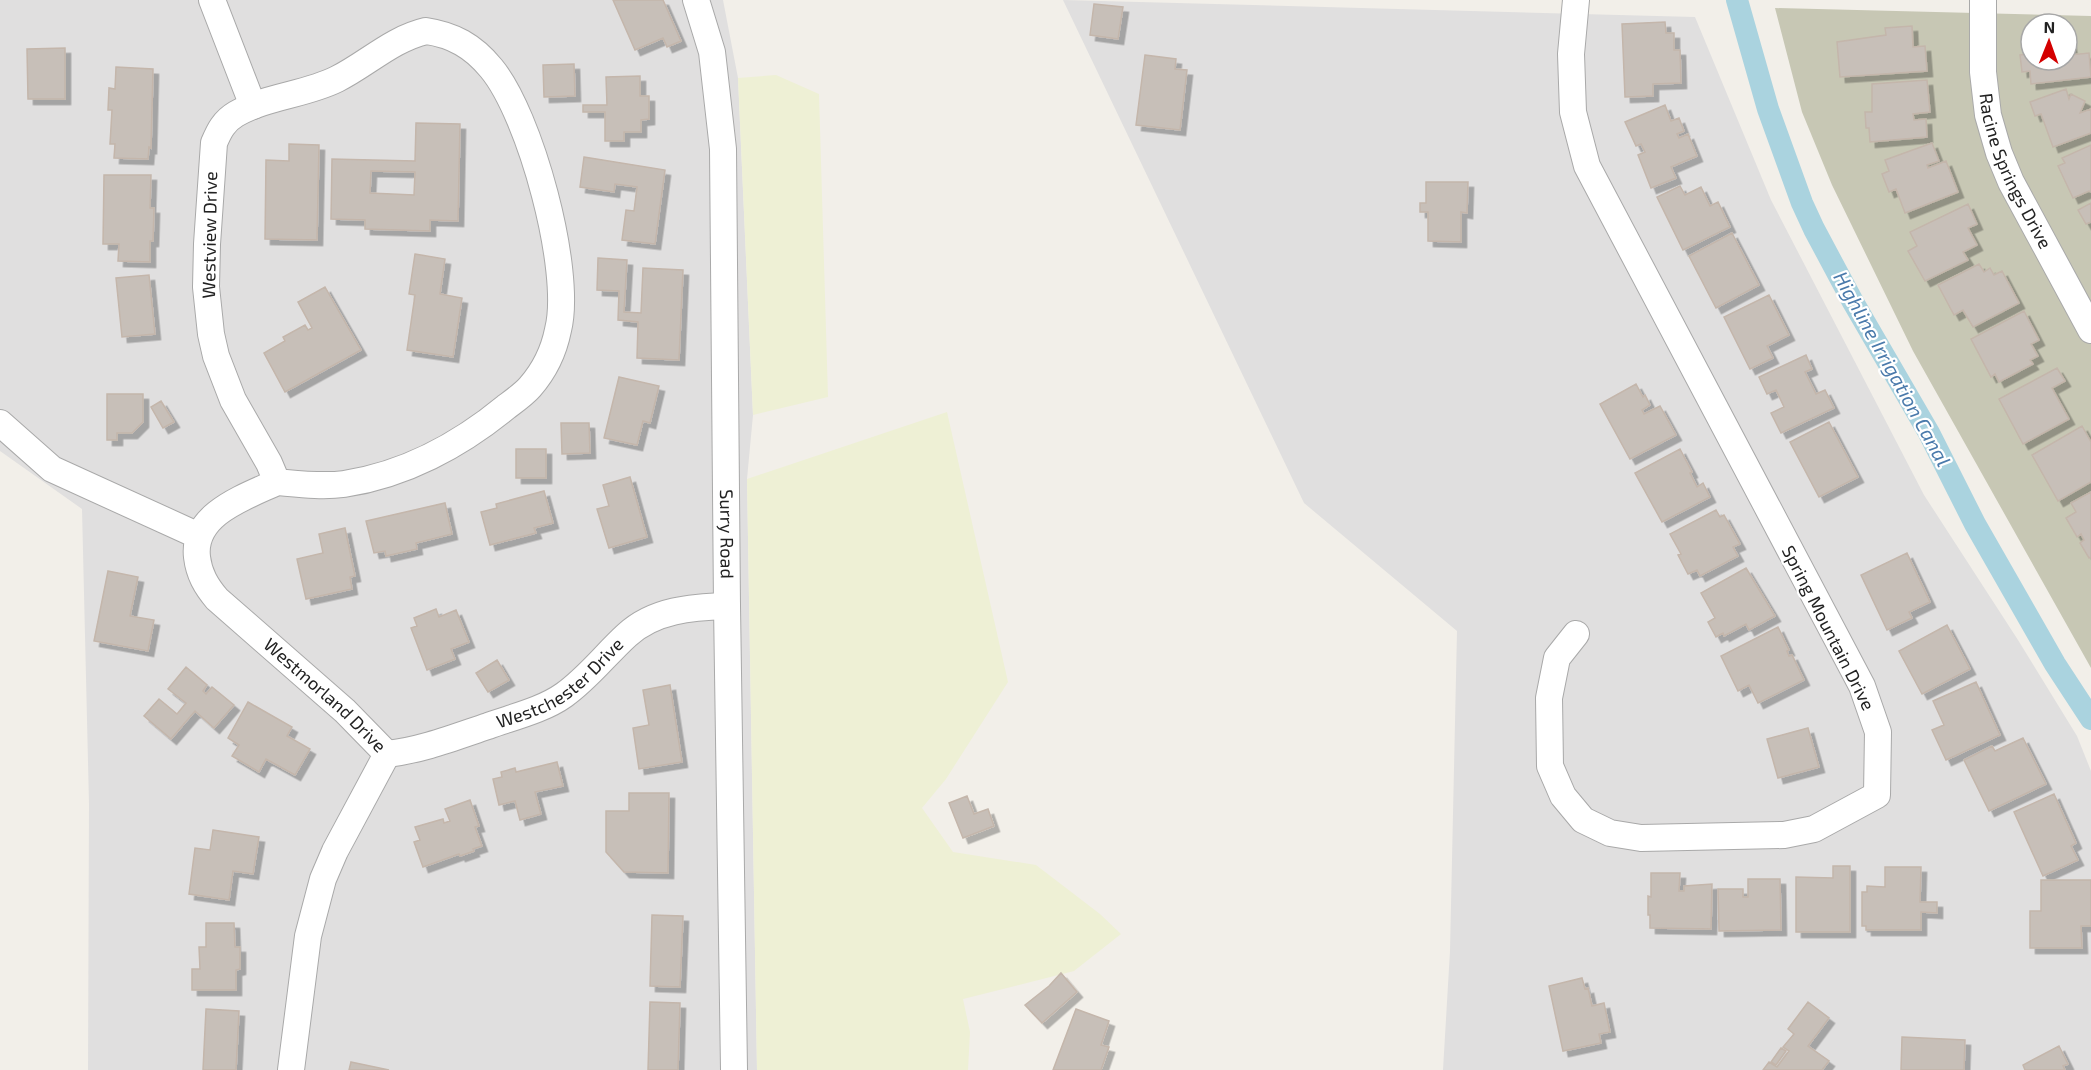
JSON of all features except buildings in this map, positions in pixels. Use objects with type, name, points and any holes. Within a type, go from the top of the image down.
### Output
[{"type":"street","points":[[212,0],[253,106]]},
{"type":"street","name":"Surry Road","points":[[696,0],[712,52],[723,149],[734,1070]]},
{"type":"street","name":"Spring Mountain Drive","points":[[1576,0],[1571,54],[1573,112],[1587,166],[1862,686],[1878,732],[1876,795],[1814,829],[1784,836],[1641,838],[1610,833],[1583,819],[1563,796],[1550,766],[1549,698],[1557,658],[1576,634]]},
{"type":"street","name":"Racine Springs Drive","points":[[1983,0],[1983,72],[1988,115],[1999,153],[2011,182],[2091,330]]},
{"type":"street","name":"Westview Drive","points":[[426,32],[444,34],[461,41],[491,68],[510,95],[522,122],[541,182],[556,249],[561,286],[559,330],[545,366],[530,387],[474,432],[422,461],[372,478],[344,484],[315,486],[277,482],[233,400],[216,356],[206,287],[207,218],[214,143],[220,128],[227,121],[253,106],[336,80],[409,35],[426,32]]},
{"type":"street","points":[[0,423],[52,469],[199,536],[208,522],[220,511],[277,482]]},
{"type":"street","name":"Westmorland Drive","points":[[199,536],[196,551],[198,563],[203,579],[213,594],[345,711],[387,754],[335,851],[323,879],[308,936],[291,1070]]},
{"type":"street","name":"Westchester Drive","points":[[387,754],[420,748],[506,720],[563,696],[629,633],[650,621],[671,612],[693,607],[727,606]]},
{"type":"shaded area","points":[[0,0],[723,0],[738,78],[753,415],[747,479],[757,1070],[88,1070],[89,804],[82,509],[0,451]]},
{"type":"shaded area","points":[[1063,0],[1695,17],[1771,200],[1924,495],[2077,736],[2091,771],[2091,1070],[1443,1070],[1450,951],[1457,631],[1304,503]]},
{"type":"shaded area","points":[[1775,8],[2019,14],[2019,72],[2079,72],[2079,16],[2091,16],[2091,668],[1913,351],[1832,185],[1802,112]]},
{"type":"shaded area","points":[[776,75],[819,94],[828,397],[753,415],[738,78]]},
{"type":"shaded area","points":[[947,412],[1008,682],[946,779],[922,808],[953,852],[1036,865],[1100,914],[1121,934],[1074,971],[963,999],[970,1032],[968,1070],[757,1070],[747,479]]},
{"type":"waterway","name":"Highline Irrigation Canal","points":[[1737,0],[1768,109],[1802,203],[1814,229],[1853,302],[1929,433],[1975,524],[2055,664],[2091,719]]}]
